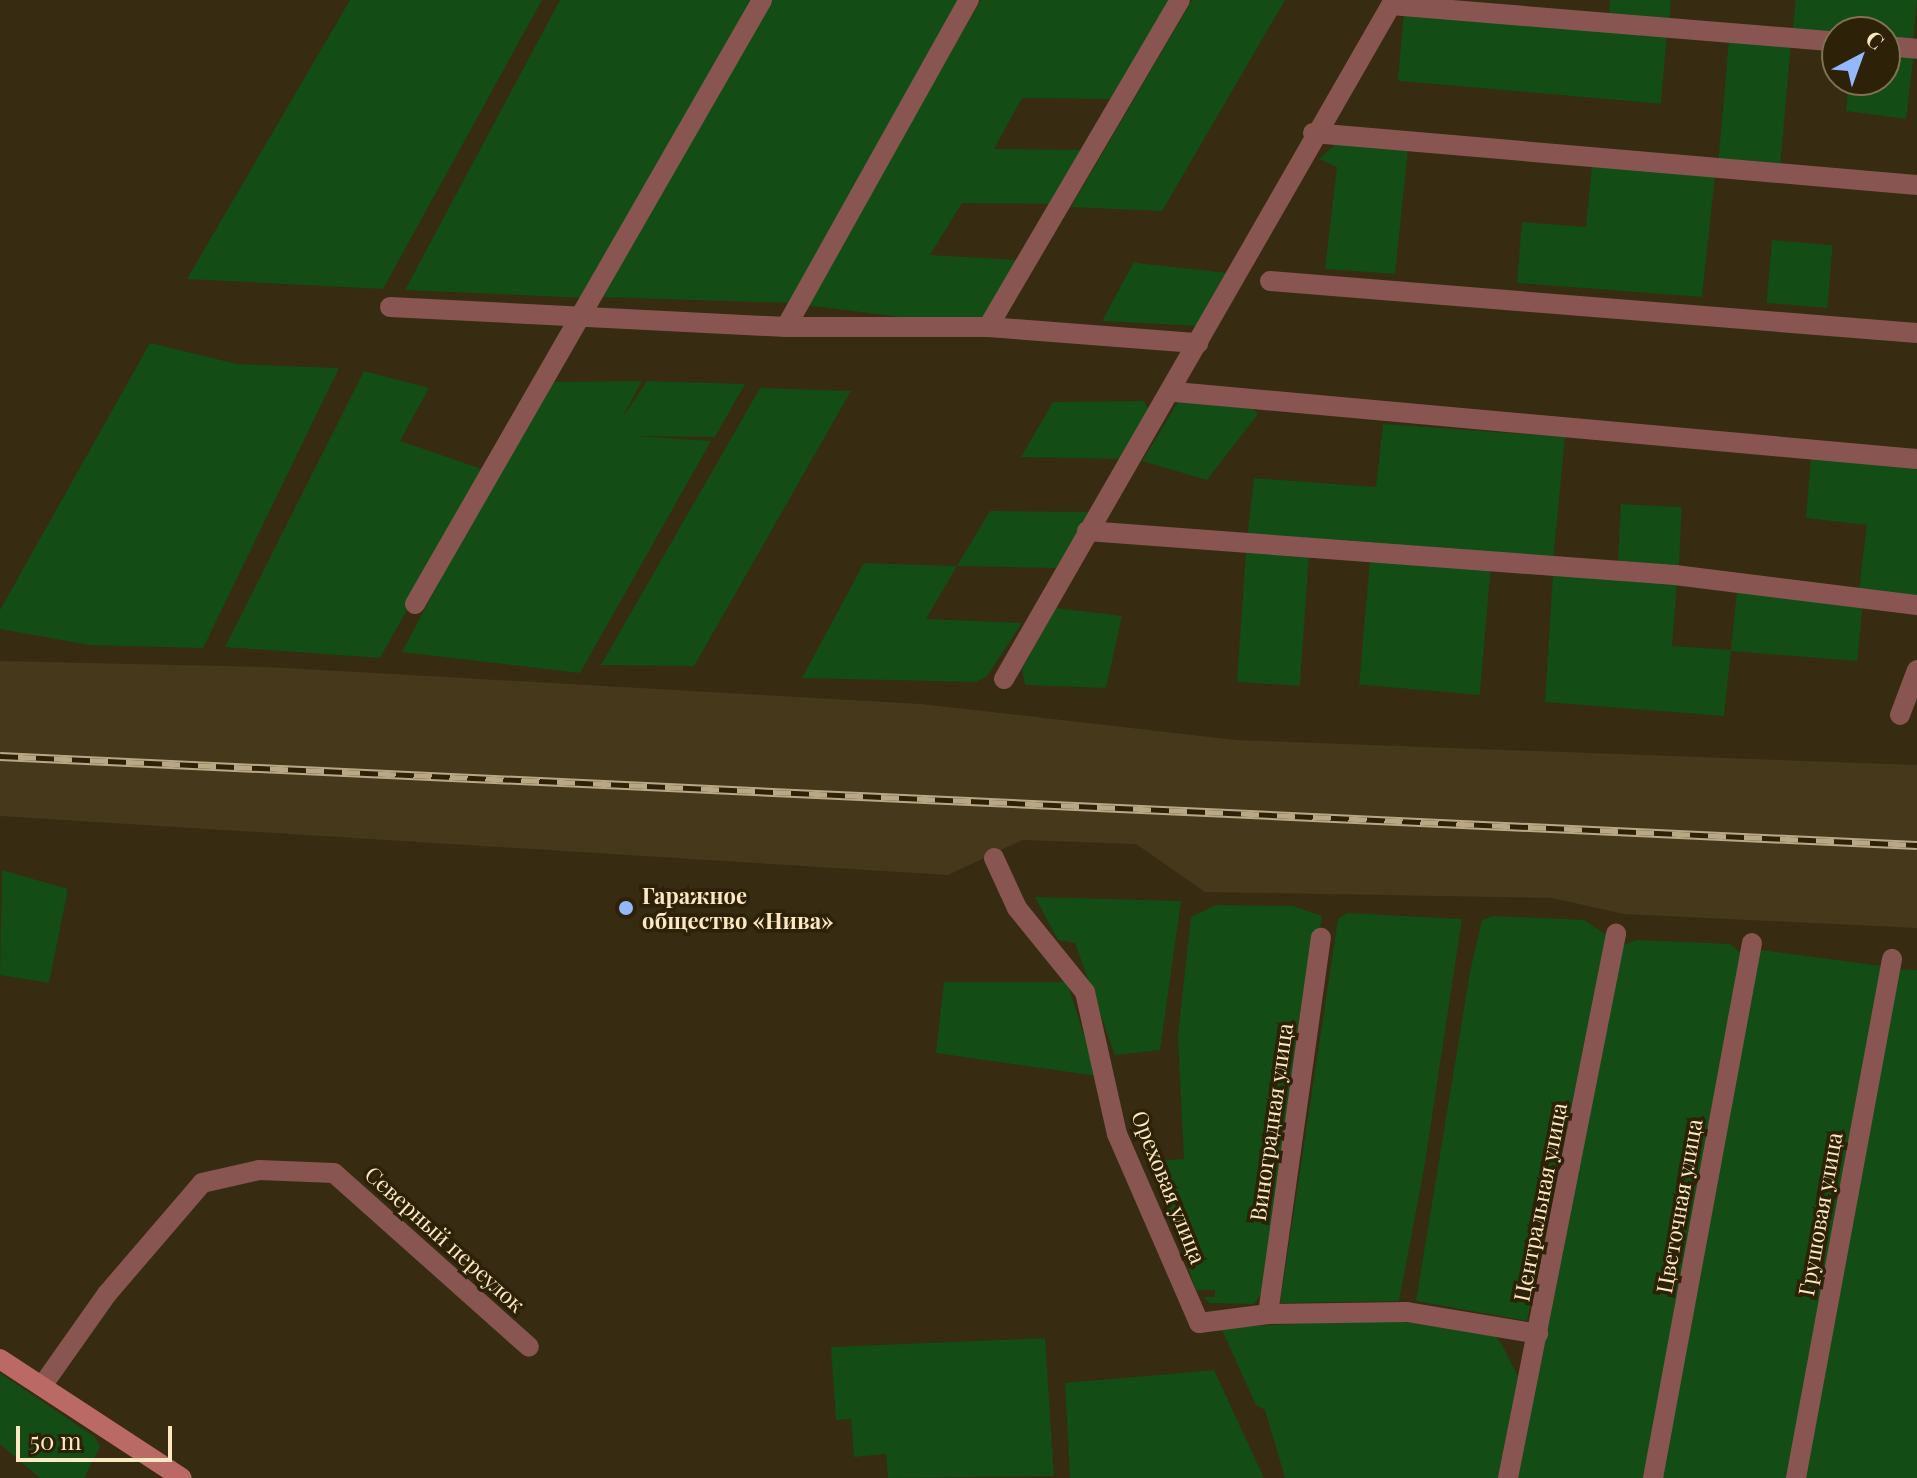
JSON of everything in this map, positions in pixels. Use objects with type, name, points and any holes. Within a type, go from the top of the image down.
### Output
[{"type":"main road","points":[[0,1359],[182,1478]]},
{"type":"street","points":[[415,604],[581,320],[762,0]]},
{"type":"street","points":[[786,327],[969,0]]},
{"type":"street","points":[[988,327],[1180,0]]},
{"type":"street","points":[[1004,679],[1087,531],[1175,392],[1198,343],[1313,133],[1392,2],[1821,41]]},
{"type":"street","points":[[1313,133],[1917,185]]},
{"type":"street","points":[[1270,281],[1917,333]]},
{"type":"street","points":[[390,307],[581,320],[786,327],[988,327],[1198,343]]},
{"type":"street","points":[[1175,392],[1917,459]]},
{"type":"street","points":[[1087,531],[1675,575],[1917,605]]},
{"type":"street","points":[[1900,715],[1917,670]]},
{"type":"street","name":"Ореховая улица","points":[[994,858],[1017,908],[1085,992],[1117,1134],[1199,1323],[1268,1314]]},
{"type":"street","name":"Центральная улица","points":[[1508,1478],[1616,934]]},
{"type":"street","name":"Виноградная улица","points":[[1268,1314],[1321,938]]},
{"type":"street","name":"Цветочная улица","points":[[1653,1478],[1752,943]]},
{"type":"street","name":"Грушовая улица","points":[[1796,1478],[1892,959]]},
{"type":"street","name":"Северный переулок","points":[[42,1386],[167,1218],[202,1183],[259,1170],[334,1173],[529,1347]]},
{"type":"street","points":[[1268,1314],[1407,1312],[1538,1334]]},
{"type":"shaded area","points":[[0,661],[270,667],[921,704],[1236,740],[1917,765],[1917,928],[1624,914],[1552,898],[1205,892],[1136,844],[1022,840],[948,875],[0,816]]},
{"type":"green space","points":[[350,0],[542,0],[383,289],[187,279]]},
{"type":"green space","points":[[560,0],[757,0],[587,298],[405,290]]},
{"type":"green space","points":[[773,0],[963,0],[792,303],[600,297]]},
{"type":"green space","points":[[981,0],[1175,0],[1115,99],[1022,98],[994,149],[1084,150],[1051,204],[962,203],[930,255],[1017,260],[986,317],[900,317],[806,305]]},
{"type":"green space","points":[[1192,0],[1285,0],[1162,211],[1071,207]]},
{"type":"green space","points":[[1610,0],[1671,0],[1669,23],[1609,18]]},
{"type":"green space","points":[[1796,0],[1917,0],[1913,42],[1901,41],[1901,16],[1821,16],[1821,33],[1792,34]]},
{"type":"green space","points":[[1404,11],[1667,34],[1661,104],[1398,81]]},
{"type":"green space","points":[[1729,40],[1791,45],[1780,170],[1718,165]]},
{"type":"green space","points":[[1901,53],[1914,53],[1906,119],[1846,111],[1847,96],[1901,96]]},
{"type":"green space","points":[[1339,141],[1408,149],[1395,274],[1325,269],[1337,167],[1319,159]]},
{"type":"green space","points":[[1592,165],[1715,175],[1702,297],[1517,283],[1522,222],[1586,227]]},
{"type":"green space","points":[[1772,240],[1833,245],[1827,308],[1767,303]]},
{"type":"green space","points":[[1134,262],[1228,273],[1199,326],[1102,321]]},
{"type":"green space","points":[[150,343],[237,364],[339,368],[203,648],[89,645],[0,629],[0,610]]},
{"type":"green space","points":[[364,371],[429,388],[400,441],[485,470],[380,658],[225,647]]},
{"type":"green space","points":[[642,381],[621,420],[647,381],[745,384],[715,437],[636,436],[711,441],[580,673],[402,652],[545,382]]},
{"type":"green space","points":[[760,388],[851,391],[694,666],[601,665]]},
{"type":"green space","points":[[1144,401],[1149,410],[1121,459],[1021,457],[1053,402]]},
{"type":"green space","points":[[1178,402],[1251,407],[1258,414],[1207,480],[1142,461]]},
{"type":"green space","points":[[1383,424],[1565,437],[1553,562],[1247,538],[1254,478],[1376,487]]},
{"type":"green space","points":[[1811,457],[1917,466],[1917,595],[1859,589],[1867,525],[1806,518]]},
{"type":"green space","points":[[1621,504],[1682,507],[1679,569],[1618,566]]},
{"type":"green space","points":[[990,511],[1090,512],[1056,568],[957,566]]},
{"type":"green space","points":[[1246,552],[1309,556],[1300,686],[1237,682]]},
{"type":"green space","points":[[1370,560],[1491,571],[1480,695],[1359,685]]},
{"type":"green space","points":[[864,563],[957,566],[926,619],[1022,623],[987,676],[976,682],[802,678]]},
{"type":"green space","points":[[1553,574],[1677,583],[1672,646],[1731,650],[1737,589],[1863,602],[1857,661],[1731,651],[1724,716],[1545,702]]},
{"type":"green space","points":[[1056,608],[1122,616],[1106,688],[1025,685],[1022,669]]},
{"type":"green space","points":[[2,870],[68,889],[49,983],[0,975]]},
{"type":"green space","points":[[1035,897],[1181,901],[1160,1050],[1115,1055],[1075,943],[1058,940]]},
{"type":"green space","points":[[1216,905],[1293,906],[1322,916],[1261,1294],[1254,1304],[1210,1303],[1203,1297],[1215,1297],[1215,1290],[1196,1290],[1151,1161],[1184,1159],[1178,1036],[1191,917]]},
{"type":"green space","points":[[1347,913],[1462,919],[1424,1169],[1399,1301],[1280,1303],[1338,919]]},
{"type":"green space","points":[[1493,916],[1584,920],[1607,935],[1527,1321],[1416,1301],[1470,972],[1482,920]]},
{"type":"green space","points":[[1637,940],[1730,944],[1742,954],[1647,1478],[1518,1478],[1619,946]]},
{"type":"green space","points":[[1762,950],[1881,966],[1788,1478],[1661,1478],[1755,956]]},
{"type":"green space","points":[[1896,969],[1917,970],[1917,1478],[1802,1478]]},
{"type":"green space","points":[[944,982],[1067,982],[1097,1076],[936,1053]]},
{"type":"green space","points":[[1380,1319],[1494,1334],[1518,1376],[1498,1478],[1285,1478],[1265,1410],[1256,1405],[1221,1328]]},
{"type":"green space","points":[[1045,1338],[1054,1476],[888,1478],[886,1454],[854,1457],[851,1419],[836,1420],[831,1347]]},
{"type":"green space","points":[[1214,1370],[1264,1478],[1070,1478],[1065,1383]]},
{"type":"green space","points":[[0,1373],[95,1437],[100,1447],[84,1478],[40,1478],[0,1444]]},
{"type":"railway","points":[[0,756],[1917,845]]},
{"type":"place","name":"Гаражное общество «Нива»","points":[[626,908]]}]
